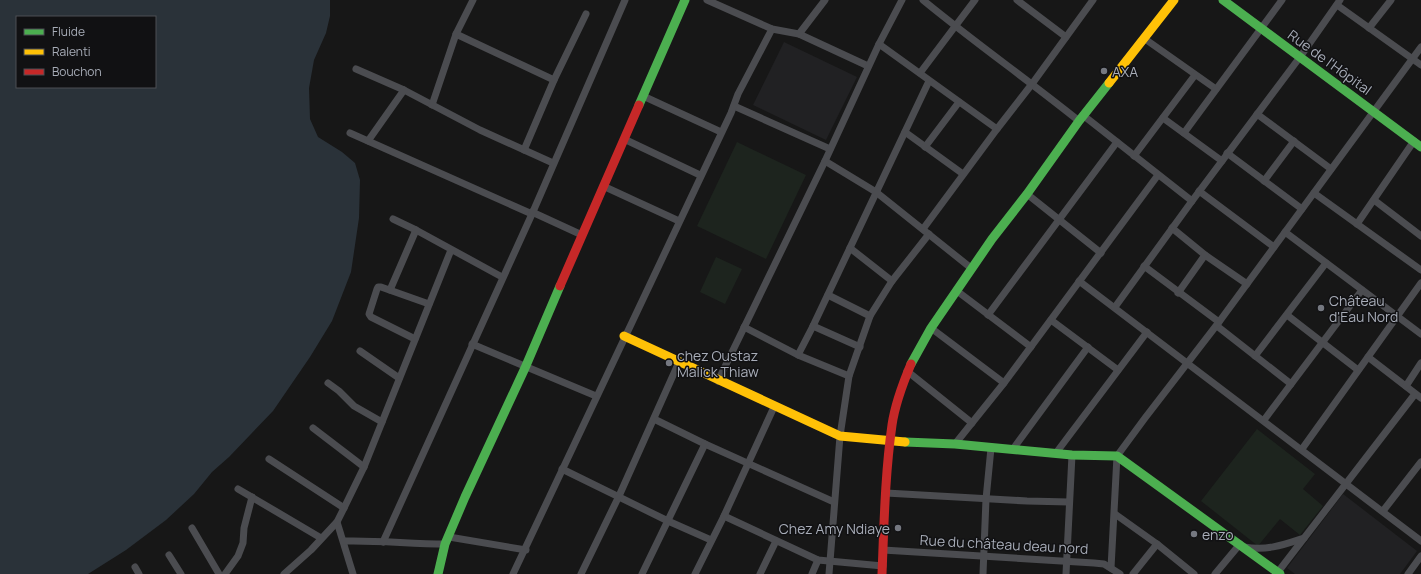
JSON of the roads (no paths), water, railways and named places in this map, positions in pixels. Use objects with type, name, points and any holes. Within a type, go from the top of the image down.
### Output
[{"type":"street","points":[[432,105],[456,34],[474,0]]},
{"type":"street","points":[[382,542],[532,213],[625,0]]},
{"type":"street","points":[[438,574],[447,541],[465,497],[525,368],[685,0]]},
{"type":"street","points":[[707,0],[772,29],[799,34],[868,66]]},
{"type":"street","points":[[799,34],[825,0]]},
{"type":"street","points":[[718,380],[825,161],[868,66],[902,0]]},
{"type":"street","points":[[923,0],[955,27],[1081,119],[1117,142],[1192,201]]},
{"type":"street","points":[[920,72],[975,0]]},
{"type":"street","points":[[1017,0],[1066,37]]},
{"type":"street","points":[[923,229],[1093,0]]},
{"type":"street","points":[[724,516],[818,560],[882,570],[886,494],[892,424],[907,371],[931,328],[971,268],[1081,119],[1174,0]]},
{"type":"street","name":"Rue de l'Hôpital","points":[[1223,0],[1418,144]]},
{"type":"street","points":[[1184,133],[1282,0]]},
{"type":"street","points":[[1369,28],[1389,1]]},
{"type":"street","points":[[1115,307],[1227,153],[1300,57],[1338,2],[1369,28],[1421,65]]},
{"type":"street","points":[[524,150],[554,80],[586,14]]},
{"type":"street","points":[[513,574],[526,550],[596,396],[734,106],[738,94],[772,29]]},
{"type":"street","points":[[456,34],[554,80]]},
{"type":"street","points":[[1145,39],[1216,89]]},
{"type":"street","points":[[879,44],[920,72],[929,81],[996,129]]},
{"type":"street","points":[[1111,568],[1117,456],[1218,324],[1421,47]]},
{"type":"street","points":[[356,69],[404,90],[480,130],[553,163]]},
{"type":"street","points":[[1134,156],[1195,75]]},
{"type":"street","points":[[798,355],[929,81]]},
{"type":"street","points":[[368,141],[404,90]]},
{"type":"street","points":[[643,96],[721,132]]},
{"type":"street","points":[[925,147],[959,102]]},
{"type":"street","points":[[734,106],[830,149]]},
{"type":"street","points":[[1257,114],[1331,169]]},
{"type":"street","points":[[1163,118],[1222,161]]},
{"type":"street","points":[[905,132],[963,174]]},
{"type":"street","points":[[350,133],[582,235]]},
{"type":"street","points":[[624,139],[700,175]]},
{"type":"street","points":[[1264,181],[1294,141]]},
{"type":"street","points":[[988,315],[1117,142]]},
{"type":"street","points":[[1357,224],[1418,144]]},
{"type":"street","points":[[1227,153],[1302,209]]},
{"type":"street","points":[[825,161],[876,192],[971,268]]},
{"type":"street","points":[[955,444],[1004,383],[1158,175]]},
{"type":"street","points":[[603,186],[679,221]]},
{"type":"street","points":[[1199,191],[1274,247]]},
{"type":"street","points":[[1314,193],[1421,270]]},
{"type":"street","points":[[1027,194],[1101,253]]},
{"type":"street","points":[[1374,200],[1421,236]]},
{"type":"street","points":[[393,219],[416,230],[502,278]]},
{"type":"street","points":[[1172,228],[1205,255],[1247,284]]},
{"type":"street","points":[[390,290],[416,230]]},
{"type":"street","points":[[1285,232],[1421,334]]},
{"type":"street","points":[[829,574],[840,436],[849,376],[870,316],[892,281],[929,234]]},
{"type":"street","points":[[850,248],[892,281]]},
{"type":"street","points":[[284,574],[311,550],[337,522],[364,467],[428,304],[451,250]]},
{"type":"street","points":[[1178,292],[1205,255]]},
{"type":"street","points":[[1255,356],[1326,263]]},
{"type":"street","points":[[1144,266],[1291,384]]},
{"type":"street","points":[[1079,281],[1264,420],[1421,541]]},
{"type":"street","points":[[1302,449],[1421,283]]},
{"type":"street","points":[[415,339],[371,317],[369,314],[378,287],[428,304]]},
{"type":"street","points":[[957,290],[1030,347]]},
{"type":"street","points":[[1264,420],[1362,290]]},
{"type":"street","points":[[828,295],[870,316]]},
{"type":"street","points":[[1287,315],[1358,370]]},
{"type":"street","points":[[1051,320],[1118,370]]},
{"type":"street","points":[[813,326],[860,347]]},
{"type":"street","points":[[744,327],[798,355],[849,376]]},
{"type":"street","points":[[931,328],[1004,383]]},
{"type":"street","points":[[1056,454],[1147,332]]},
{"type":"street","points":[[624,336],[840,436],[891,441],[955,444],[1056,454],[1117,456],[1279,573],[1304,538],[1418,396],[1368,357]]},
{"type":"street","points":[[472,344],[525,368],[596,396]]},
{"type":"street","points":[[1013,449],[1088,347]]},
{"type":"street","points":[[360,352],[399,378]]},
{"type":"street","points":[[581,574],[619,496],[679,362]]},
{"type":"street","points":[[1406,386],[1421,363]]},
{"type":"street","points":[[907,371],[972,422]]},
{"type":"street","points":[[328,383],[339,391],[354,406],[382,422]]},
{"type":"street","points":[[695,574],[724,516],[774,406]]},
{"type":"street","points":[[654,418],[704,444],[748,462],[834,502]]},
{"type":"street","points":[[313,428],[364,467]]},
{"type":"street","points":[[642,574],[704,444]]},
{"type":"street","points":[[983,574],[986,499],[991,448]]},
{"type":"street","points":[[1066,574],[1072,455]]},
{"type":"street","points":[[269,459],[344,508]]},
{"type":"street","points":[[1383,511],[1421,462]]},
{"type":"street","points":[[562,470],[711,540]]},
{"type":"street","points":[[238,489],[321,538]]},
{"type":"street","points":[[886,494],[1069,502]]},
{"type":"street","points":[[225,574],[238,556],[243,543],[244,528],[252,497]]},
{"type":"street","points":[[1115,514],[1157,544],[1194,574]]},
{"type":"street","points":[[337,522],[353,574]]},
{"type":"street","points":[[192,528],[219,574]]},
{"type":"street","points":[[1242,545],[1264,549],[1281,546],[1304,538]]},
{"type":"street","points":[[760,574],[776,540]]},
{"type":"street","points":[[344,541],[447,541],[526,550]]},
{"type":"street","points":[[1133,574],[1157,544]]},
{"type":"street","points":[[1215,574],[1242,545]]},
{"type":"street","name":"Rue du château deau nord","points":[[883,550],[1066,560],[1104,564],[1120,574]]},
{"type":"street","points":[[169,555],[181,574]]},
{"type":"street","points":[[1408,574],[1421,556]]},
{"type":"street","points":[[812,574],[818,560]]},
{"type":"place","name":"AXA","points":[[1104,71]]},
{"type":"place","name":"Château d'Eau Nord","points":[[1321,308]]},
{"type":"place","name":"chez Oustaz Malick Thiaw","points":[[669,363]]},
{"type":"place","name":"Chez Amy Ndiaye","points":[[898,528]]},
{"type":"place","name":"enzo","points":[[1194,534]]}]
